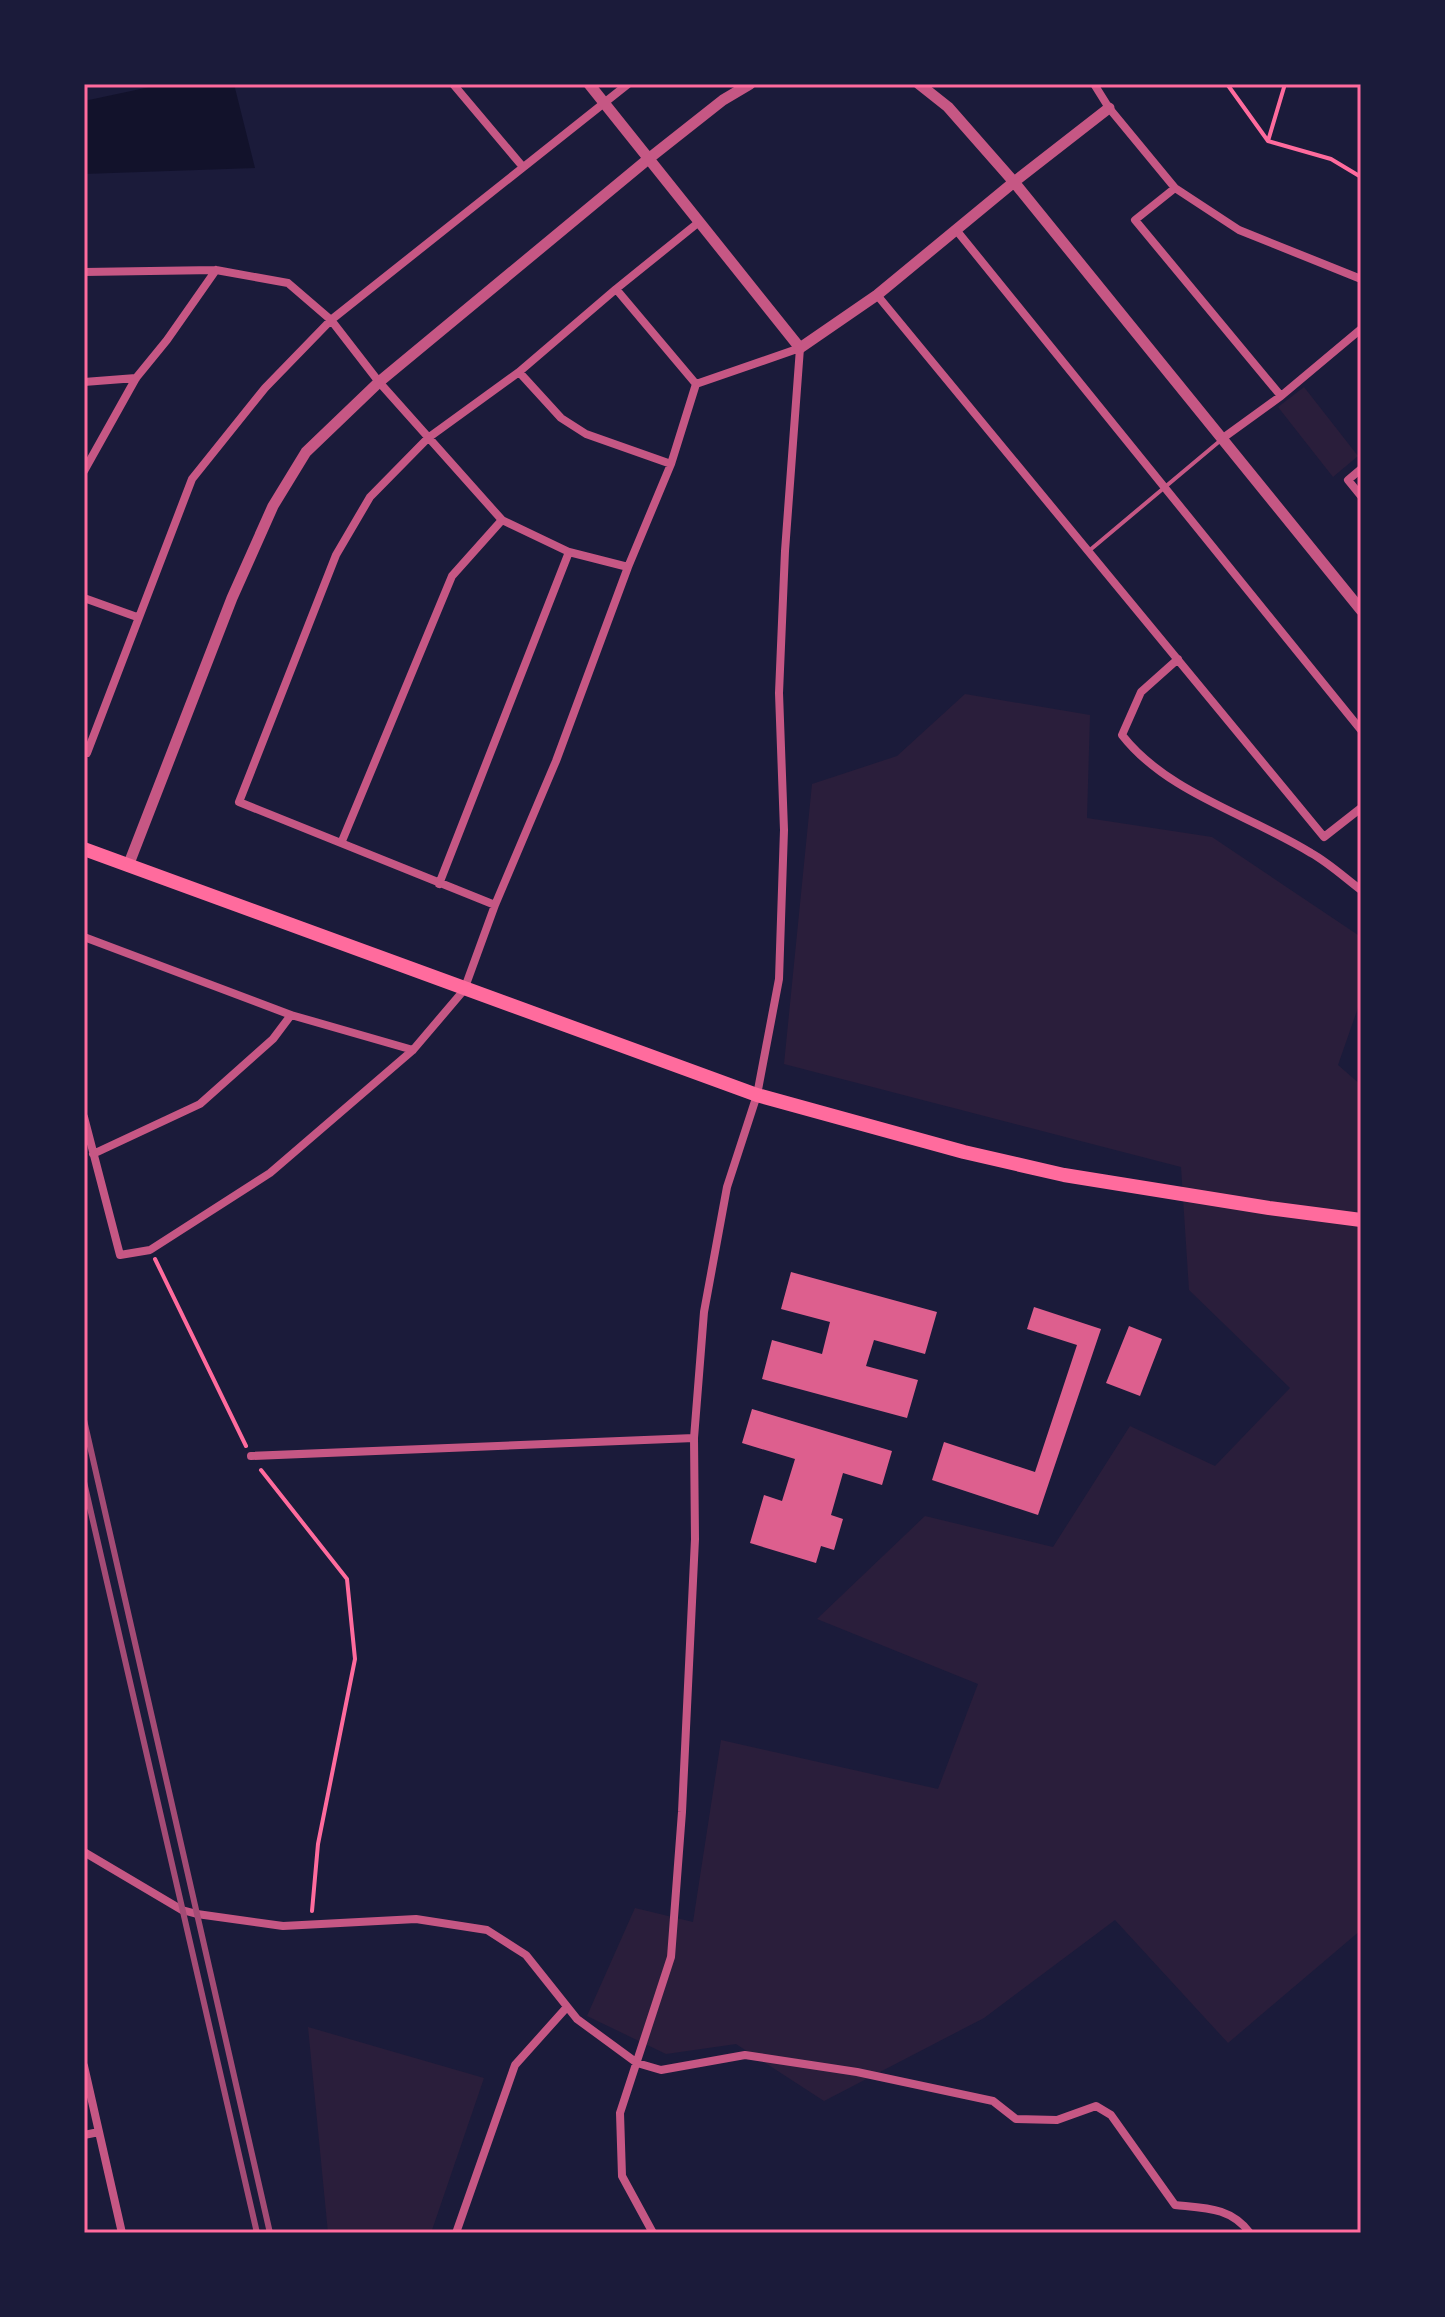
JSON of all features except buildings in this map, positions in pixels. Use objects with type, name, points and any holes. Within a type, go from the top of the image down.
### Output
[{"type":"main road","points":[[84,849],[757,1095],[964,1152],[1064,1175],[1361,1220]]},
{"type":"street","points":[[453,84],[523,167]]},
{"type":"street","points":[[589,84],[800,348],[785,551],[779,693],[784,830],[779,979],[757,1095],[727,1187],[704,1312],[694,1438],[695,1539],[682,1812],[671,1957],[620,2113],[622,2176],[653,2233]]},
{"type":"street","points":[[84,752],[87,753],[192,479],[265,388],[331,320],[628,84]]},
{"type":"street","points":[[128,866],[232,598],[273,506],[306,452],[379,382],[647,160],[723,100],[750,84]]},
{"type":"street","points":[[919,84],[948,107],[1014,182],[1361,610]]},
{"type":"street","points":[[1094,84],[1109,108],[1175,188],[1239,230],[1361,279]]},
{"type":"street","points":[[696,384],[800,348],[877,295],[1109,108]]},
{"type":"street","points":[[1175,188],[1135,220],[1281,396]]},
{"type":"street","points":[[495,905],[239,802],[336,555],[370,497],[428,438],[519,372],[699,222]]},
{"type":"street","points":[[957,231],[1361,730]]},
{"type":"street","points":[[84,471],[136,378],[216,270]]},
{"type":"street","points":[[84,272],[216,270],[288,283],[331,320],[379,382],[502,520],[569,552],[628,567]]},
{"type":"street","points":[[616,289],[696,384]]},
{"type":"street","points":[[877,295],[1324,837],[1361,808]]},
{"type":"street","points":[[1223,438],[1281,396],[1361,329]]},
{"type":"street","points":[[519,372],[561,418],[586,434],[671,464]]},
{"type":"street","points":[[84,382],[136,378]]},
{"type":"street","points":[[84,1117],[120,1255],[150,1250],[270,1173],[413,1050],[464,990],[671,464],[696,384]]},
{"type":"street","points":[[1361,469],[1348,480],[1361,496]]},
{"type":"street","points":[[342,841],[452,576],[502,520]]},
{"type":"street","points":[[439,884],[569,552]]},
{"type":"street","points":[[84,598],[137,617]]},
{"type":"street","points":[[1178,659],[1141,692],[1122,735],[1139,756],[1181,784],[1313,853],[1361,890]]},
{"type":"street","points":[[84,937],[291,1015],[413,1050]]},
{"type":"street","points":[[93,1154],[200,1104],[273,1039],[291,1015]]},
{"type":"street","points":[[251,1456],[694,1438]]},
{"type":"street","points":[[84,1852],[182,1910],[283,1926],[416,1919],[487,1930],[526,1955],[577,2019],[637,2063],[661,2070],[745,2055],[857,2072],[993,2101],[1016,2119],[1057,2120],[1096,2106],[1111,2115],[1175,2205],[1223,2210],[1243,2223],[1250,2233]]},
{"type":"street","points":[[456,2233],[515,2065],[567,2007]]},
{"type":"street","points":[[84,2066],[122,2233]]},
{"type":"street","points":[[84,2135],[99,2132]]},
{"type":"lane","points":[[1089,551],[1223,438]]},
{"type":"path","points":[[1227,84],[1268,141],[1331,159],[1361,177]]},
{"type":"path","points":[[1268,141],[1285,84]]},
{"type":"path","points":[[150,1250],[251,1456],[347,1579],[355,1659],[318,1844],[311,1925]]},
{"type":"shaded area","points":[[164,84],[234,84],[255,168],[84,174],[84,101]]},
{"type":"shaded area","points":[[1304,387],[1358,456],[1333,477],[1278,407]]},
{"type":"shaded area","points":[[965,694],[1090,715],[1087,818],[1212,837],[1361,937],[1361,999],[1338,1065],[1361,1085],[1361,1930],[1228,2043],[1115,1920],[984,2018],[824,2101],[736,2044],[666,2054],[587,2016],[635,1908],[693,1922],[721,1740],[938,1789],[978,1684],[817,1619],[925,1516],[1053,1547],[1130,1426],[1215,1466],[1290,1388],[1189,1290],[1181,1167],[784,1064],[812,784],[897,756]]},
{"type":"shaded area","points":[[308,2027],[484,2078],[431,2233],[328,2233]]},
{"type":"railway","points":[[84,1420],[270,2233]]},
{"type":"railway","points":[[84,1482],[257,2233]]}]
